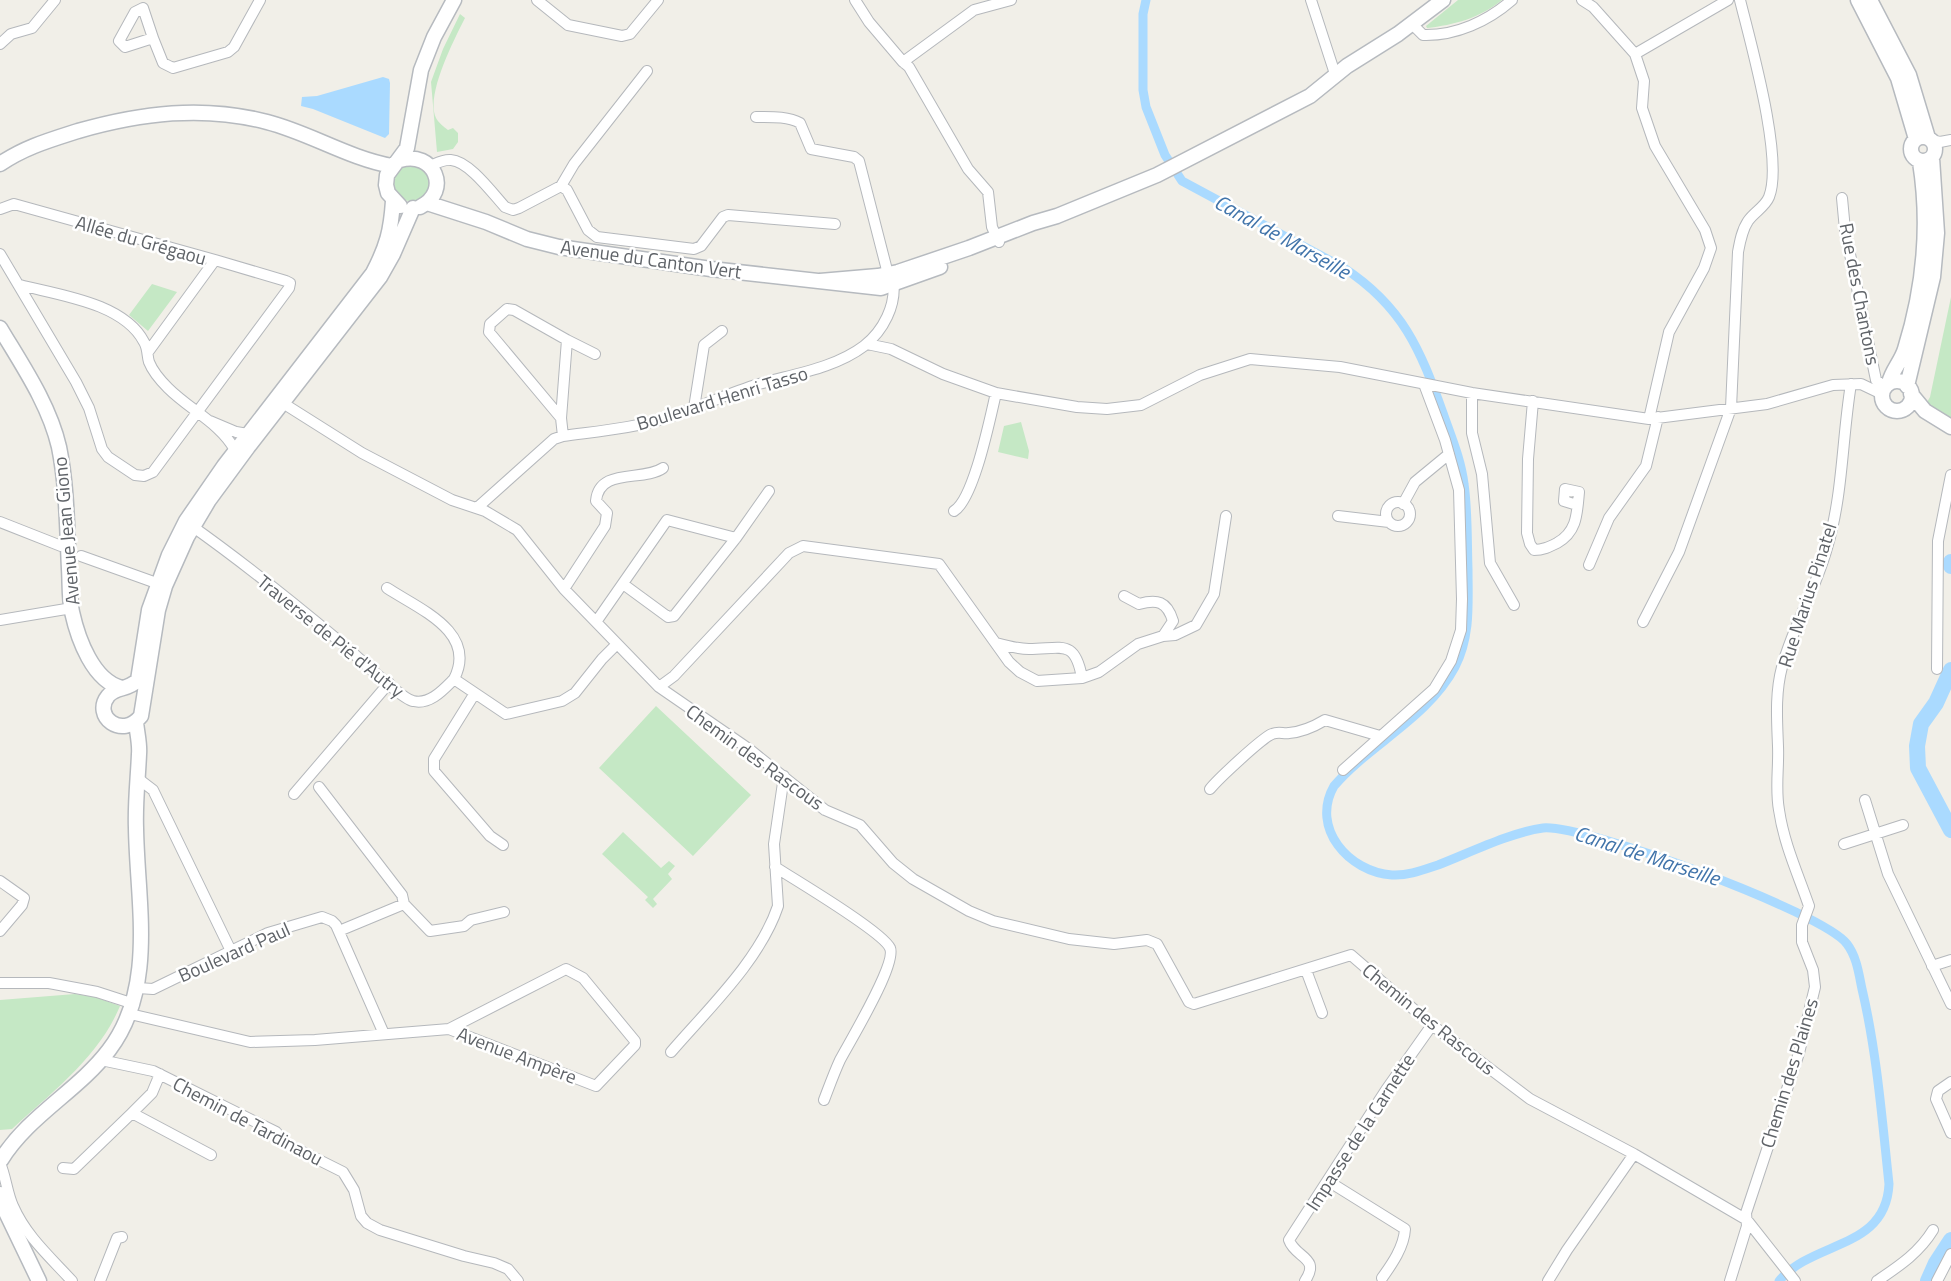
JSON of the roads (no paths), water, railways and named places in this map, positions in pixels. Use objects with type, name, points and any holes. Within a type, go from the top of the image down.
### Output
[{"type":"street","points":[[0,44],[11,34],[32,29],[55,0]]},
{"type":"street","points":[[153,38],[125,47],[118,41],[135,12],[145,4],[153,38],[163,63],[173,68],[228,52],[234,47],[260,0]]},
{"type":"street","points":[[386,185],[387,175],[407,148],[421,71],[434,37],[454,0]]},
{"type":"street","points":[[124,689],[138,680],[149,610],[189,524],[244,444],[380,277],[402,233],[420,206],[434,195],[436,178],[426,163],[417,132],[424,85],[439,41],[461,0]]},
{"type":"street","points":[[537,0],[568,25],[622,36],[630,34],[658,0]]},
{"type":"street","points":[[855,0],[869,22],[909,67],[968,169],[988,192],[992,227],[998,240]]},
{"type":"street","points":[[903,62],[974,10],[1011,0]]},
{"type":"street","points":[[1308,0],[1338,76]]},
{"type":"street","name":"Avenue du Canton Vert","points":[[436,185],[447,199],[486,222],[527,239],[571,250],[820,281],[887,279],[998,240],[1033,223],[1045,221],[1111,195],[1171,166],[1306,98],[1314,90],[1356,68],[1443,0]]},
{"type":"street","points":[[1412,24],[1423,35],[1451,32],[1485,20],[1512,0]]},
{"type":"street","points":[[1582,0],[1593,7],[1635,54],[1644,81],[1642,108],[1655,146],[1706,230],[1711,248],[1704,268],[1669,332],[1646,466],[1609,518],[1589,565]]},
{"type":"street","points":[[1635,54],[1728,0]]},
{"type":"street","points":[[1643,622],[1679,552],[1731,408],[1738,251],[1742,231],[1769,197],[1772,179],[1771,150],[1760,77],[1740,0]]},
{"type":"street","points":[[1858,0],[1898,78],[1927,148],[1922,275],[1905,350],[1885,388],[1884,403],[1890,409],[1925,411]]},
{"type":"street","points":[[1870,0],[1909,75],[1927,148],[1937,233],[1933,277],[1909,390],[1910,402],[1904,409]]},
{"type":"street","points":[[1,169],[32,146],[115,120],[147,114],[204,112],[268,122],[346,153],[396,163],[415,158],[426,163],[454,160],[466,166],[505,207],[513,210],[561,186],[574,164],[647,71]]},
{"type":"street","name":"Boulevard Henri Tasso","points":[[478,508],[554,439],[638,426],[757,385],[804,373],[854,353],[867,344],[877,331],[886,311],[887,279],[859,161],[854,157],[811,149],[796,120],[756,117]]},
{"type":"street","points":[[1927,148],[1950,140]]},
{"type":"street","points":[[279,400],[373,273],[385,251],[391,232],[393,201],[386,185],[373,171],[346,153]]},
{"type":"street","points":[[561,186],[567,190],[588,230],[597,237],[694,249],[701,246],[723,217],[728,215],[835,223]]},
{"type":"street","name":"Rue des Chantons","points":[[1842,198],[1876,380],[1885,388]]},
{"type":"street","points":[[393,201],[406,208],[420,206]]},
{"type":"street","name":"Allée du Grégaou","points":[[0,209],[14,204],[215,260],[148,352]]},
{"type":"street","name":"Avenue du Canton Vert","points":[[420,206],[486,222]]},
{"type":"street","points":[[0,254],[85,399],[102,449],[108,457],[135,475],[144,476],[153,472],[289,288],[290,283],[215,260]]},
{"type":"street","points":[[20,285],[103,307],[120,316],[144,341],[149,362],[169,389],[210,421],[230,441],[244,444]]},
{"type":"street","points":[[561,418],[488,331],[490,324],[507,309],[514,310],[596,354]]},
{"type":"street","name":"Avenue Jean Giono","points":[[0,328],[40,396],[58,445],[63,475],[70,597],[76,625],[90,659],[103,679],[112,686],[124,689]]},
{"type":"street","points":[[694,408],[705,345],[722,331]]},
{"type":"street","points":[[564,436],[561,418],[568,340]]},
{"type":"street","name":"Avenue Jean Giono","points":[[0,343],[42,419],[51,447],[56,476],[66,609],[74,639],[106,698]]},
{"type":"street","points":[[867,344],[891,349],[943,374],[996,393],[1077,407],[1124,408],[1140,405],[1199,376],[1250,359],[1340,367],[1472,393],[1653,418],[1767,404],[1833,385],[1861,384],[1885,388],[1899,381],[1925,411],[1951,426]]},
{"type":"street","name":"Rue Marius Pinatel","points":[[1802,925],[1810,906],[1790,859],[1779,809],[1776,780],[1779,748],[1776,722],[1782,667],[1798,619],[1828,547],[1837,499],[1851,384]]},
{"type":"street","points":[[1343,770],[1426,697],[1451,661],[1461,630],[1459,490],[1429,385]]},
{"type":"street","points":[[954,511],[962,507],[980,459],[996,393]]},
{"type":"street","points":[[1472,393],[1472,433],[1482,474],[1490,563],[1514,605]]},
{"type":"street","points":[[279,400],[362,453],[452,500],[478,508]]},
{"type":"street","points":[[1533,401],[1528,459],[1527,533],[1534,550],[1550,547],[1570,534],[1574,527],[1577,505]]},
{"type":"street","points":[[210,421],[236,432],[244,444]]},
{"type":"street","points":[[1403,503],[1415,482],[1449,454]]},
{"type":"street","points":[[564,589],[605,526],[607,513],[596,501],[601,488],[615,478],[649,474],[663,468]]},
{"type":"street","points":[[1937,669],[1938,541],[1951,475]]},
{"type":"street","points":[[623,584],[668,617],[674,616],[736,538],[769,491]]},
{"type":"street","points":[[1338,516],[1389,522],[1396,526],[1407,521],[1408,509],[1403,503],[1396,502],[1389,506],[1386,512],[1389,522]]},
{"type":"street","name":"Chemin des Rascous","points":[[478,508],[517,530],[564,589],[659,687],[784,776],[825,810],[860,825],[892,863],[914,879],[974,914],[1069,939],[1114,944],[1147,940],[1157,944],[1189,1002],[1194,1004],[1351,955],[1432,1025],[1530,1099],[1634,1154],[1747,1220]]},
{"type":"street","points":[[659,687],[674,676],[789,553],[803,546],[939,564],[1009,662],[1020,672],[1037,681],[1082,678],[1099,672],[1138,644],[1175,635],[1196,625],[1214,594],[1226,516]]},
{"type":"street","points":[[596,622],[667,520],[736,538]]},
{"type":"street","points":[[0,522],[61,546]]},
{"type":"street","name":"Traverse de Pié d'Autry","points":[[189,524],[338,639],[409,700],[422,702],[439,693],[454,679]]},
{"type":"street","points":[[81,556],[162,585]]},
{"type":"street","points":[[120,727],[129,726],[141,716],[162,585]]},
{"type":"street","points":[[387,587],[453,634],[461,660],[454,679],[506,714],[562,701],[575,693],[617,644]]},
{"type":"street","points":[[1124,596],[1139,604],[1149,601],[1169,608],[1172,621],[1163,636]]},
{"type":"street","points":[[0,620],[66,609]]},
{"type":"street","points":[[996,643],[1017,648],[1062,646],[1069,649],[1079,661],[1082,678]]},
{"type":"street","points":[[294,794],[389,683]]},
{"type":"street","points":[[142,702],[136,693],[124,689],[116,690],[106,698],[106,716],[130,738],[137,772],[153,790],[231,951]]},
{"type":"street","points":[[475,694],[434,759],[434,771],[490,836],[503,845]]},
{"type":"street","points":[[1210,789],[1227,770],[1270,734],[1291,734],[1314,727],[1325,720],[1380,736]]},
{"type":"street","points":[[72,1281],[23,1227],[11,1203],[0,1160],[26,1128],[101,1059],[116,1040],[132,1009],[138,988],[140,956],[135,828],[139,754],[136,722]]},
{"type":"street","points":[[671,1052],[752,957],[778,906],[774,844],[784,776]]},
{"type":"street","points":[[319,787],[402,895],[404,904],[430,931],[464,926],[471,920],[504,912]]},
{"type":"street","points":[[1866,800],[1888,874],[1951,1004]]},
{"type":"street","points":[[1844,844],[1903,825]]},
{"type":"street","points":[[775,867],[845,912],[885,941],[890,948],[891,955],[884,978],[839,1063],[824,1100]]},
{"type":"street","points":[[0,881],[24,898],[22,905],[0,931]]},
{"type":"street","points":[[384,1034],[339,931],[404,904]]},
{"type":"street","name":"Boulevard Paul","points":[[138,988],[152,989],[268,933],[322,917],[332,920],[339,931]]},
{"type":"street","name":"Chemin des Plaines","points":[[1730,1281],[1747,1220],[1746,1213],[1799,1053],[1815,987],[1813,970],[1802,942],[1802,925]]},
{"type":"street","points":[[1932,966],[1951,960]]},
{"type":"street","name":"Avenue Ampère","points":[[566,969],[583,978],[635,1041],[635,1045],[596,1086],[449,1029],[566,969]]},
{"type":"street","points":[[1306,970],[1322,1013]]},
{"type":"street","points":[[0,983],[49,983],[97,992],[132,1009],[250,1042],[315,1040],[449,1029]]},
{"type":"street","name":"Impasse de la Carnette","points":[[1305,1281],[1310,1274],[1310,1265],[1308,1260],[1291,1246],[1289,1240],[1432,1025]]},
{"type":"street","name":"Chemin de Tardinaou","points":[[101,1059],[160,1074],[276,1132],[287,1144],[343,1172],[354,1191],[361,1216],[380,1230],[494,1263],[508,1269],[518,1281]]},
{"type":"street","points":[[63,1168],[74,1169],[132,1113],[152,1093],[160,1074]]},
{"type":"street","points":[[1951,1082],[1938,1091],[1936,1099],[1951,1133]]},
{"type":"street","points":[[132,1113],[211,1155]]},
{"type":"street","points":[[0,1138],[26,1128]]},
{"type":"street","points":[[1548,1281],[1634,1154]]},
{"type":"street","points":[[1328,1181],[1405,1229],[1405,1236],[1394,1261],[1382,1278]]},
{"type":"street","points":[[0,1199],[39,1281]]},
{"type":"street","points":[[1747,1220],[1791,1275]]},
{"type":"street","points":[[1877,1281],[1923,1247],[1933,1230]]},
{"type":"street","points":[[100,1281],[113,1245],[117,1238],[122,1237]]},
{"type":"street","points":[[1937,1281],[1951,1254]]},
{"type":"water","points":[[383,77],[389,79],[390,83],[389,134],[385,138],[301,106],[302,97],[317,96]]},
{"type":"waterway","name":"Canal de Marseille","points":[[1146,0],[1143,14],[1143,90],[1146,107],[1165,155],[1182,181],[1344,268],[1381,298],[1395,314],[1417,349],[1435,390],[1461,466],[1466,505],[1468,594],[1464,643],[1455,667],[1430,701],[1334,786],[1328,802],[1327,817],[1330,832],[1338,845],[1348,857],[1361,866],[1376,872],[1398,875],[1427,869],[1531,830],[1543,828],[1567,831],[1651,855],[1751,892],[1829,930],[1847,944],[1853,955],[1872,1037],[1889,1184],[1885,1205],[1875,1221],[1862,1233],[1810,1258],[1779,1281]]},
{"type":"waterway","points":[[1951,670],[1936,703],[1921,724],[1917,746],[1918,768],[1951,830]]},
{"type":"waterway","points":[[1928,1281],[1951,1240]]}]
